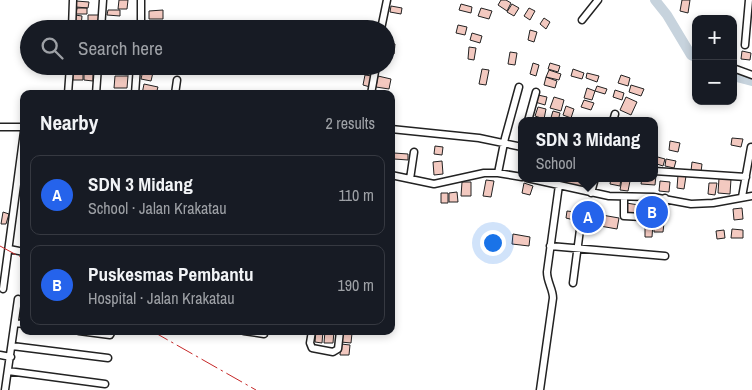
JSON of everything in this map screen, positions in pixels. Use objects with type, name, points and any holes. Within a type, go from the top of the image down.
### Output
[{"type":"street","points":[[72,20],[73,0]]},
{"type":"street","points":[[101,20],[102,0]]},
{"type":"street","points":[[140,0],[141,20]]},
{"type":"street","points":[[383,20],[387,0]]},
{"type":"street","points":[[582,20],[598,0]]},
{"type":"street","points":[[745,45],[749,0]]},
{"type":"street","points":[[737,69],[752,75]]},
{"type":"street","points":[[68,90],[69,75]]},
{"type":"street","points":[[96,90],[97,75]]},
{"type":"street","points":[[134,90],[136,75]]},
{"type":"street","points":[[372,90],[374,75]]},
{"type":"street","points":[[176,90],[177,80]]},
{"type":"street","points":[[498,173],[504,142],[519,87]]},
{"type":"street","points":[[529,117],[536,92]]},
{"type":"street","points":[[0,127],[20,127]]},
{"type":"street","points":[[395,129],[465,136],[518,144]]},
{"type":"street","points":[[742,197],[751,147]]},
{"type":"street","points":[[410,179],[414,152]]},
{"type":"street","points":[[658,171],[746,177]]},
{"type":"street","points":[[395,176],[434,184],[476,174],[498,173],[518,176]]},
{"type":"street","points":[[3,289],[20,178]]},
{"type":"street","points":[[545,182],[614,197],[665,198],[681,203],[704,204],[752,196]]},
{"type":"street","points":[[591,193],[594,182]]},
{"type":"street","points":[[540,390],[553,298],[547,277],[559,185]]},
{"type":"street","points":[[624,197],[624,216],[661,218],[664,216],[665,198]]},
{"type":"street","points":[[573,283],[581,222]]},
{"type":"street","points":[[550,246],[665,256]]},
{"type":"street","points":[[9,249],[20,251]]},
{"type":"street","points":[[5,390],[18,299]]},
{"type":"street","points":[[15,323],[20,324]]},
{"type":"street","points":[[311,335],[310,343],[312,348],[333,352],[338,349],[340,335]]},
{"type":"street","points":[[12,346],[108,358]]},
{"type":"street","points":[[0,355],[11,357]]},
{"type":"street","points":[[8,371],[105,384]]},
{"type":"building","points":[[119,0],[128,0],[127,9],[118,9]]},
{"type":"building","points":[[501,0],[511,3],[507,11],[498,5]]},
{"type":"building","points":[[682,0],[690,0],[688,13],[680,11]]},
{"type":"building","points":[[76,1],[89,2],[88,8],[76,7]]},
{"type":"building","points":[[461,4],[472,7],[471,13],[459,10]]},
{"type":"building","points":[[512,4],[519,8],[514,16],[507,12]]},
{"type":"building","points":[[391,6],[402,8],[401,14],[390,12]]},
{"type":"building","points":[[77,8],[87,8],[87,14],[76,14]]},
{"type":"building","points":[[481,8],[492,11],[489,19],[478,16]]},
{"type":"building","points":[[529,8],[535,11],[530,20],[524,16]]},
{"type":"building","points":[[108,10],[120,10],[120,16],[107,15]]},
{"type":"building","points":[[163,10],[163,19],[149,19],[149,11]]},
{"type":"building","points":[[75,15],[82,16],[82,20],[75,20]]},
{"type":"building","points":[[88,15],[99,15],[98,20],[88,20]]},
{"type":"building","points":[[544,18],[550,22],[546,29],[540,24]]},
{"type":"building","points":[[458,25],[467,27],[465,35],[456,33]]},
{"type":"building","points":[[530,30],[537,32],[534,42],[528,40]]},
{"type":"building","points":[[472,33],[482,36],[480,43],[470,40]]},
{"type":"building","points":[[469,47],[476,48],[474,60],[468,59]]},
{"type":"building","points":[[742,51],[751,53],[750,60],[741,59]]},
{"type":"building","points":[[510,52],[517,53],[515,65],[508,64]]},
{"type":"building","points":[[533,63],[539,65],[536,76],[530,74]]},
{"type":"building","points":[[550,63],[560,66],[558,72],[548,69]]},
{"type":"building","points":[[482,69],[489,70],[486,85],[479,84]]},
{"type":"building","points":[[573,69],[584,73],[582,79],[571,76]]},
{"type":"building","points":[[549,70],[561,74],[559,80],[546,77]]},
{"type":"building","points":[[587,73],[599,76],[597,82],[586,78]]},
{"type":"building","points":[[73,75],[83,75],[83,80],[73,80]]},
{"type":"building","points":[[84,75],[93,75],[93,81],[84,80]]},
{"type":"building","points":[[142,75],[152,75],[151,81],[141,79]]},
{"type":"building","points":[[365,75],[372,76],[370,87],[363,85]]},
{"type":"building","points":[[621,75],[630,78],[628,86],[618,83]]},
{"type":"building","points":[[115,76],[128,76],[127,88],[114,88]]},
{"type":"building","points":[[378,76],[391,79],[389,89],[376,87]]},
{"type":"building","points":[[546,77],[557,81],[555,88],[544,85]]},
{"type":"building","points":[[144,84],[158,87],[157,90],[143,90]]},
{"type":"building","points":[[631,85],[644,89],[641,96],[629,92]]},
{"type":"building","points":[[597,86],[607,89],[605,94],[595,91]]},
{"type":"building","points":[[587,88],[595,91],[592,100],[584,98]]},
{"type":"building","points":[[615,90],[624,93],[622,100],[613,97]]},
{"type":"building","points":[[538,95],[547,97],[545,105],[535,102]]},
{"type":"building","points":[[554,97],[564,100],[561,111],[550,108]]},
{"type":"building","points":[[626,97],[637,102],[631,115],[620,110]]},
{"type":"building","points":[[584,100],[594,103],[591,110],[581,107]]},
{"type":"building","points":[[566,106],[574,109],[571,117],[563,115]]},
{"type":"building","points":[[538,107],[546,109],[544,117],[535,116]]},
{"type":"building","points":[[553,111],[560,113],[559,117],[551,117]]},
{"type":"building","points":[[732,138],[743,139],[741,147],[731,145]]},
{"type":"building","points":[[670,141],[680,143],[678,152],[669,150]]},
{"type":"building","points":[[435,146],[443,147],[442,155],[434,154]]},
{"type":"building","points":[[395,153],[408,154],[408,160],[395,159]]},
{"type":"building","points":[[658,157],[665,159],[663,166],[658,164]]},
{"type":"building","points":[[666,159],[676,161],[674,168],[665,166]]},
{"type":"building","points":[[442,161],[443,174],[434,175],[433,162]]},
{"type":"building","points":[[692,162],[702,164],[701,172],[691,171]]},
{"type":"building","points":[[678,175],[686,176],[684,189],[677,188]]},
{"type":"building","points":[[719,178],[731,179],[730,194],[718,193]]},
{"type":"building","points":[[486,180],[494,181],[491,197],[483,196]]},
{"type":"building","points":[[660,181],[670,182],[669,192],[659,191]]},
{"type":"building","points":[[462,182],[471,182],[471,196],[461,196]]},
{"type":"building","points":[[562,182],[592,182],[590,189]]},
{"type":"building","points":[[610,182],[620,182],[620,186],[610,184]]},
{"type":"building","points":[[621,182],[630,182],[628,191],[620,190]]},
{"type":"building","points":[[641,182],[655,182],[655,185],[641,184]]},
{"type":"building","points":[[524,183],[533,186],[530,195],[522,193]]},
{"type":"building","points":[[709,183],[717,183],[715,195],[708,194]]},
{"type":"building","points":[[457,192],[458,202],[449,202],[449,193]]},
{"type":"building","points":[[441,193],[448,193],[448,203],[441,203]]},
{"type":"building","points":[[626,203],[639,205],[637,216],[625,214]]},
{"type":"building","points":[[647,208],[658,209],[657,215],[646,214]]},
{"type":"building","points":[[742,208],[743,219],[734,220],[733,209]]},
{"type":"building","points":[[567,211],[575,212],[574,220],[566,218]]},
{"type":"building","points":[[576,211],[601,214],[599,224],[574,220]]},
{"type":"building","points":[[3,212],[9,214],[6,224],[1,224]]},
{"type":"building","points":[[602,215],[619,218],[617,229],[600,226]]},
{"type":"building","points":[[645,223],[653,223],[652,237],[645,237]]},
{"type":"building","points":[[654,223],[664,223],[663,232],[654,232]]},
{"type":"building","points":[[732,229],[743,230],[743,238],[731,238]]},
{"type":"building","points":[[724,230],[725,238],[717,239],[716,231]]},
{"type":"building","points":[[513,234],[530,237],[529,246],[512,244]]},
{"type":"building","points":[[316,335],[323,335],[322,343],[315,342]]},
{"type":"building","points":[[325,335],[334,335],[333,343],[324,343]]},
{"type":"building","points":[[342,335],[352,335],[351,343],[341,342]]},
{"type":"building","points":[[341,344],[350,345],[349,355],[340,355]]},
{"type":"waterway","points":[[655,0],[667,15],[692,55]]},
{"type":"waterway","points":[[737,77],[752,81]]},
{"type":"power","points":[[0,246],[20,257]]},
{"type":"power","points":[[159,335],[256,390]]},
{"type":"place","name":"Puskesmas Pembantu","points":[[652,212]]},
{"type":"place","name":"SDN 3 Midang","points":[[588,217]]}]
